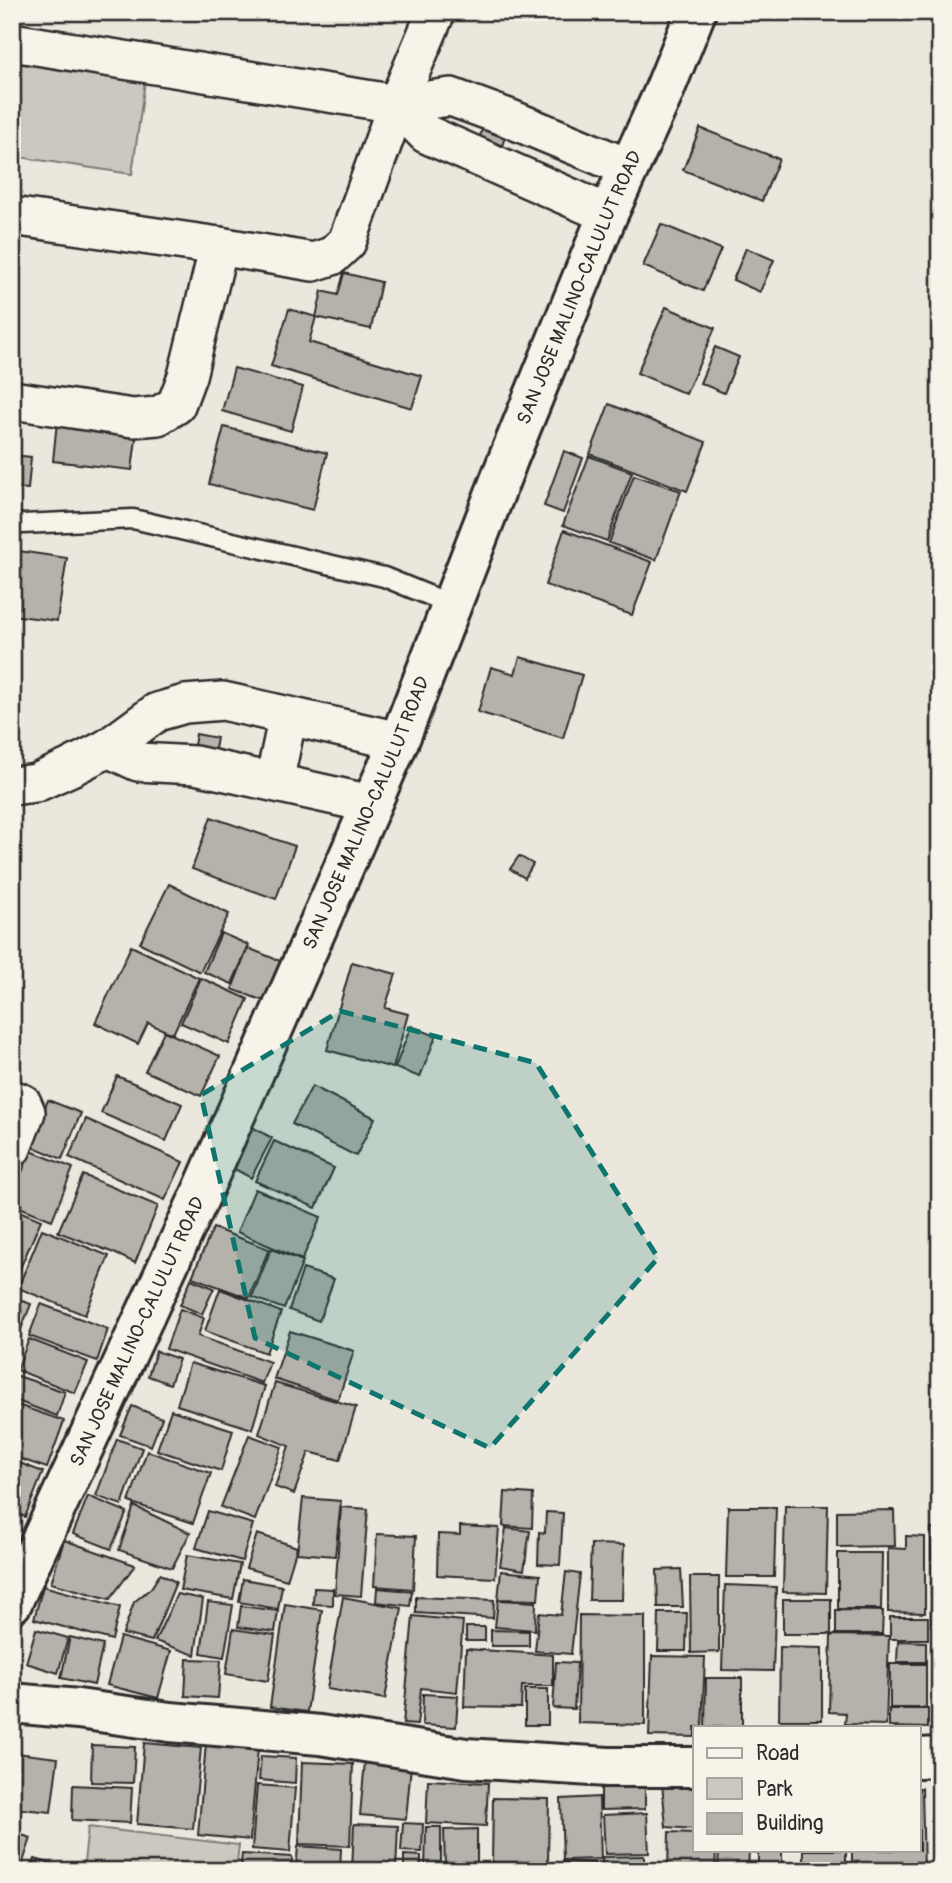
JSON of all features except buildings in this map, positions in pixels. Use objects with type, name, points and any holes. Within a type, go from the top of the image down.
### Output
[{"type":"main road","name":"SAN JOSE MALINO-CALULUT ROAD","points":[[12,1603],[207,1181],[399,741],[450,604],[608,214],[662,96],[696,12]]},
{"type":"main road","points":[[12,1703],[170,1722],[320,1735],[466,1758],[608,1767],[693,1766]]},
{"type":"main road","points":[[920,1758],[940,1756]]},
{"type":"street","points":[[12,216],[313,262],[332,256],[347,242],[397,104],[436,12]]},
{"type":"street","points":[[12,41],[397,104],[451,97],[523,123],[629,168]]},
{"type":"street","points":[[397,104],[426,134],[608,214]]},
{"type":"street","points":[[508,170],[523,123]]},
{"type":"street","points":[[12,400],[133,418],[158,416],[176,405],[187,376],[219,246]]},
{"type":"street","points":[[12,786],[36,783],[108,748],[157,712],[184,704],[223,701],[399,741]]},
{"type":"street","points":[[274,782],[288,716]]},
{"type":"street","points":[[108,748],[138,762],[195,765],[371,804]]},
{"type":"street","points":[[12,1099],[22,1103],[26,1112],[12,1148]]},
{"type":"lane","points":[[12,522],[22,524],[133,519],[384,578],[450,604]]},
{"type":"highlighted area","points":[[340,1011],[536,1063],[658,1258],[490,1448],[255,1338],[201,1095]]},
{"type":"green space","points":[[12,62],[145,81],[132,174],[12,156]]},
{"type":"green space","points":[[88,1827],[239,1845],[236,1871],[83,1871]]}]
